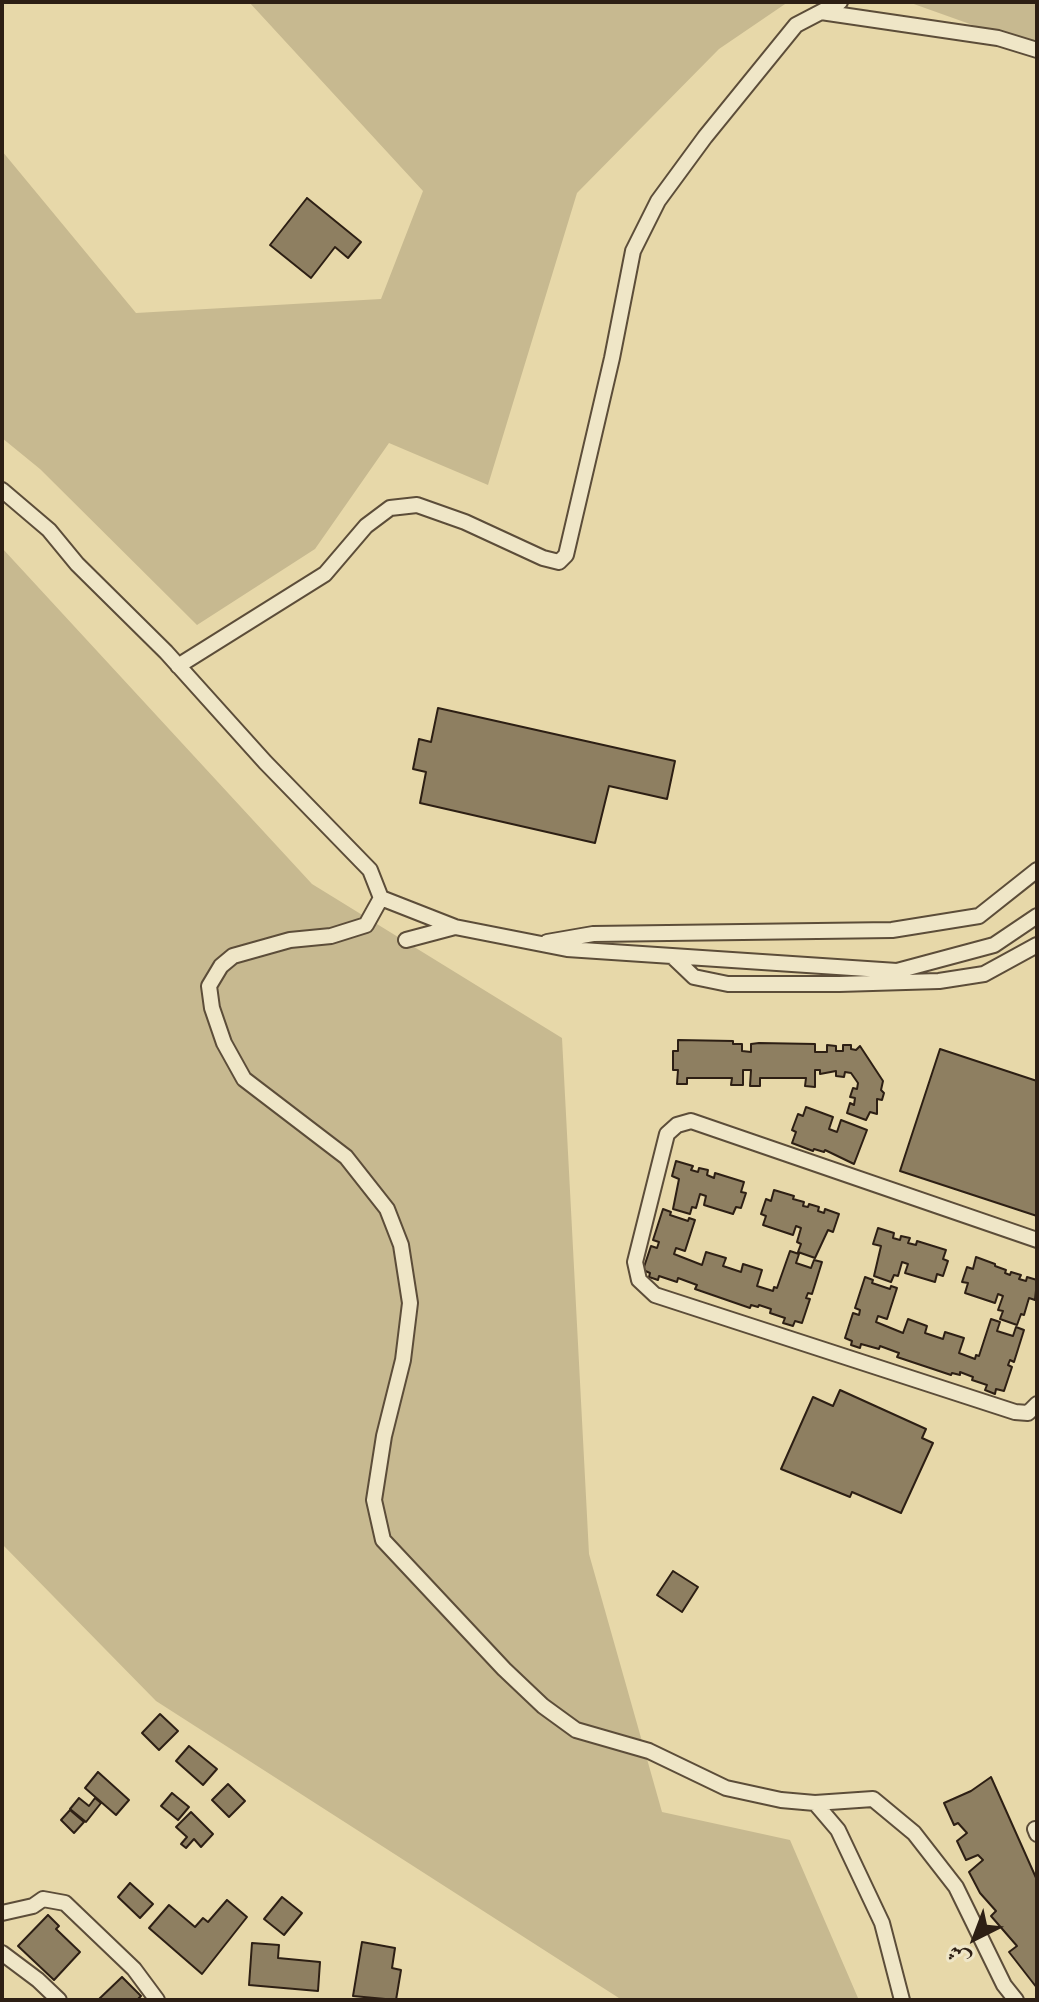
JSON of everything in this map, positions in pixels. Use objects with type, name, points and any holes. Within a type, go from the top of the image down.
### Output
[{"type":"street","points":[[178,666],[325,574],[366,526],[390,508],[417,505],[465,522],[543,558],[559,562],[566,555],[612,358],[633,251],[658,201],[705,137],[796,25],[840,2]]},
{"type":"street","points":[[821,12],[998,38],[1037,50]]},
{"type":"street","points":[[2,490],[49,530],[370,870],[381,898],[455,927],[567,949],[897,971],[994,945],[1037,916]]},
{"type":"street","points":[[538,943],[593,934],[892,930],[979,916],[1037,870]]},
{"type":"street","points":[[381,898],[366,925],[331,936],[290,940],[233,956],[221,966],[209,986],[212,1008],[224,1043],[244,1079],[346,1157],[387,1209],[401,1245],[410,1303],[403,1360],[384,1436],[374,1500],[383,1540],[504,1669],[543,1706],[576,1730],[649,1751],[726,1788],[781,1800],[815,1803],[873,1799],[914,1833],[956,1887],[1004,1985],[1016,2000]]},
{"type":"street","points":[[406,940],[455,927]]},
{"type":"street","points":[[672,956],[694,977],[728,984],[853,984],[939,981],[984,974],[1037,945]]},
{"type":"street","points":[[1037,1240],[691,1121],[677,1125],[667,1134],[635,1262],[639,1280],[655,1295],[1015,1412],[1028,1413],[1037,1404]]},
{"type":"street","points":[[815,1803],[838,1830],[882,1923],[902,2000]]},
{"type":"street","points":[[2,1913],[33,1906],[43,1899],[65,1903],[134,1969],[157,2000]]},
{"type":"street","points":[[2,1953],[59,2000]]},
{"type":"shaded area","points":[[249,2],[788,2],[719,49],[577,193],[488,485],[389,443],[315,549],[197,625],[40,469],[2,438],[2,151],[136,313],[381,299],[423,191]]},
{"type":"shaded area","points":[[1037,2],[1037,48],[911,3]]},
{"type":"shaded area","points":[[2,548],[312,884],[562,1038],[589,1554],[662,1812],[790,1840],[858,1998],[622,2000],[156,1701],[2,1544]]},
{"type":"building","points":[[307,198],[361,242],[348,258],[335,247],[311,278],[270,245]]},
{"type":"building","points":[[438,708],[675,761],[667,799],[609,786],[595,843],[420,803],[426,772],[413,769],[419,739],[431,742]]},
{"type":"building","points":[[678,1040],[733,1041],[733,1044],[742,1044],[742,1051],[751,1052],[751,1044],[759,1043],[815,1044],[815,1052],[827,1052],[827,1045],[836,1046],[836,1051],[843,1051],[843,1045],[851,1045],[851,1049],[856,1050],[860,1046],[883,1081],[881,1090],[884,1093],[882,1100],[877,1099],[877,1114],[870,1112],[866,1120],[847,1113],[850,1103],[854,1105],[855,1098],[850,1097],[858,1083],[851,1073],[845,1072],[844,1077],[836,1076],[836,1071],[820,1074],[820,1070],[815,1070],[815,1087],[805,1086],[806,1078],[760,1078],[760,1086],[750,1086],[751,1070],[743,1070],[743,1085],[731,1085],[732,1078],[687,1078],[687,1084],[677,1084],[678,1070],[673,1070],[673,1051],[678,1051]]},
{"type":"building","points":[[940,1049],[1037,1081],[1037,1216],[900,1171]]},
{"type":"building","points":[[806,1107],[833,1117],[829,1129],[837,1132],[841,1120],[867,1130],[854,1164],[825,1150],[813,1151],[792,1143],[796,1132],[792,1130],[798,1114],[803,1116]]},
{"type":"building","points":[[676,1161],[693,1166],[691,1170],[698,1172],[699,1168],[708,1170],[707,1175],[714,1178],[715,1173],[744,1182],[741,1192],[746,1193],[741,1208],[736,1207],[733,1214],[704,1205],[706,1196],[700,1194],[696,1208],[692,1207],[690,1214],[673,1209],[679,1179],[672,1176]]},
{"type":"building","points":[[774,1190],[794,1196],[793,1199],[804,1202],[803,1206],[808,1207],[809,1204],[819,1207],[818,1211],[824,1213],[825,1209],[839,1214],[833,1232],[828,1230],[815,1258],[798,1252],[801,1228],[796,1226],[793,1235],[763,1225],[766,1216],[761,1214],[766,1199],[771,1201]]},
{"type":"building","points":[[663,1209],[671,1212],[670,1215],[695,1220],[685,1251],[676,1248],[674,1254],[702,1265],[706,1252],[726,1258],[723,1266],[741,1272],[743,1264],[762,1270],[757,1286],[773,1291],[774,1287],[777,1288],[790,1251],[799,1254],[796,1263],[811,1268],[814,1260],[822,1262],[812,1294],[808,1293],[806,1298],[810,1299],[802,1323],[795,1321],[793,1326],[783,1323],[785,1318],[770,1313],[771,1309],[759,1305],[751,1305],[750,1308],[695,1289],[697,1285],[678,1278],[677,1282],[659,1276],[658,1280],[649,1277],[650,1273],[643,1270],[651,1246],[657,1248],[659,1242],[653,1240]]},
{"type":"building","points":[[878,1228],[894,1233],[893,1238],[910,1238],[908,1243],[916,1245],[917,1241],[946,1250],[943,1259],[948,1261],[943,1276],[937,1274],[935,1282],[905,1273],[908,1264],[902,1262],[898,1276],[894,1275],[891,1282],[874,1276],[881,1246],[873,1244]]},
{"type":"building","points":[[976,1257],[995,1264],[1010,1275],[1011,1272],[1021,1275],[1019,1279],[1026,1281],[1027,1277],[1037,1280],[1035,1300],[1029,1298],[1017,1325],[1000,1319],[1003,1311],[998,1310],[1003,1296],[998,1294],[995,1303],[965,1293],[968,1283],[962,1282],[967,1267],[973,1269]]},
{"type":"building","points":[[865,1277],[873,1280],[872,1283],[897,1288],[887,1319],[878,1316],[876,1322],[903,1333],[908,1319],[927,1326],[925,1333],[943,1339],[945,1332],[964,1338],[959,1353],[975,1359],[976,1355],[979,1356],[991,1319],[1000,1322],[997,1331],[1013,1336],[1016,1327],[1024,1330],[1014,1362],[1010,1360],[1008,1365],[1012,1367],[1004,1391],[996,1389],[995,1394],[985,1390],[987,1385],[972,1380],[973,1377],[960,1372],[960,1375],[951,1375],[897,1357],[899,1353],[880,1346],[879,1349],[861,1344],[860,1348],[851,1345],[852,1341],[845,1338],[853,1313],[859,1315],[860,1310],[855,1308]]},
{"type":"building","points":[[840,1390],[926,1429],[922,1438],[933,1443],[901,1513],[852,1492],[850,1497],[781,1469],[813,1397],[833,1406]]},
{"type":"building","points":[[673,1571],[698,1587],[682,1612],[657,1595]]},
{"type":"building","points":[[160,1714],[178,1731],[159,1750],[142,1733]]},
{"type":"building","points":[[189,1746],[217,1769],[203,1785],[176,1761]]},
{"type":"building","points":[[98,1772],[129,1800],[116,1815],[85,1788]]},
{"type":"building","points":[[991,1777],[1037,1880],[1037,1988],[1009,1952],[1017,1946],[991,1916],[996,1911],[980,1893],[969,1872],[983,1860],[978,1855],[966,1860],[957,1841],[967,1833],[958,1823],[954,1825],[944,1803],[971,1791]]},
{"type":"building","points":[[228,1784],[245,1801],[229,1817],[212,1800]]},
{"type":"building","points":[[172,1793],[189,1807],[178,1820],[161,1806]]},
{"type":"building","points":[[79,1798],[89,1806],[95,1798],[101,1803],[86,1822],[70,1809]]},
{"type":"building","points":[[70,1810],[84,1822],[74,1833],[61,1820]]},
{"type":"building","points":[[191,1812],[213,1834],[201,1847],[194,1839],[186,1848],[181,1844],[187,1837],[176,1827]]},
{"type":"building","points":[[130,1883],[153,1904],[140,1918],[118,1897]]},
{"type":"building","points":[[282,1897],[302,1913],[284,1935],[264,1919]]},
{"type":"building","points":[[227,1900],[247,1917],[202,1974],[149,1928],[169,1905],[195,1927],[203,1918],[208,1922]]},
{"type":"building","points":[[48,1915],[59,1926],[56,1929],[80,1952],[54,1980],[18,1946]]},
{"type":"building","points":[[362,1942],[395,1948],[392,1968],[401,1970],[396,2000],[353,1996]]},
{"type":"building","points":[[252,1943],[279,1945],[278,1958],[320,1962],[318,1991],[249,1985]]},
{"type":"building","points":[[122,1977],[141,1996],[137,2000],[98,2000]]}]
